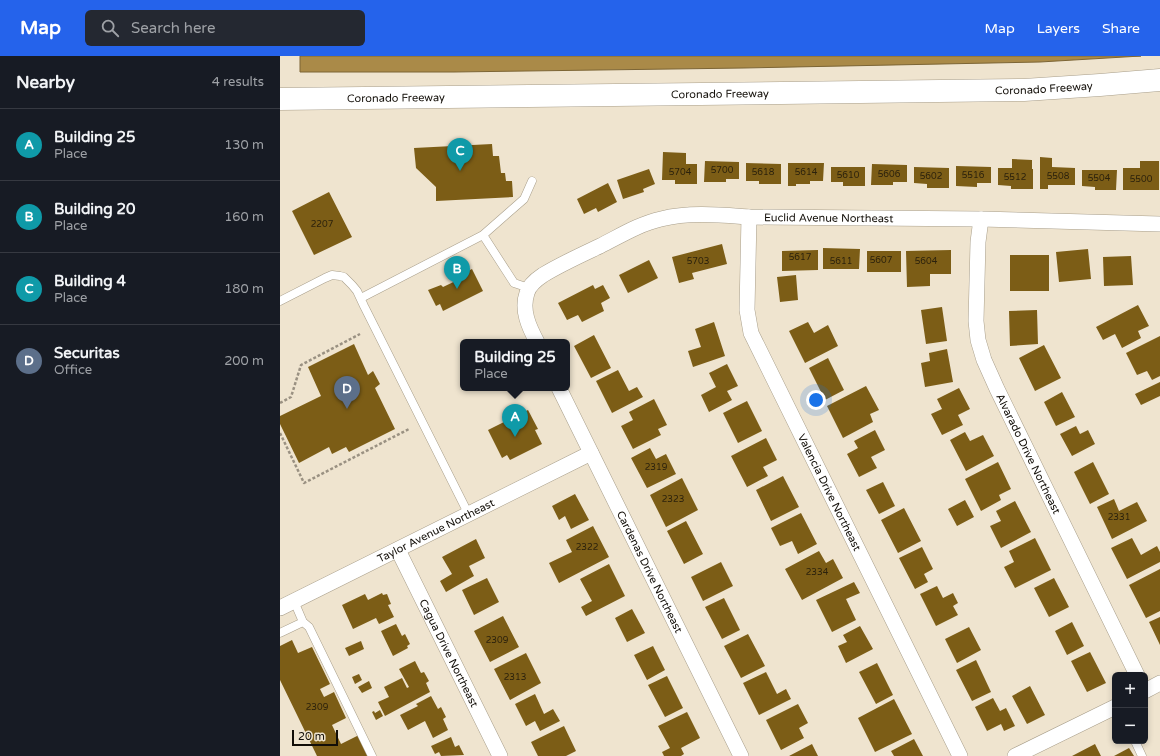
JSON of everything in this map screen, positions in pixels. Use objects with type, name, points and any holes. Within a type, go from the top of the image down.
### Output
[{"type":"highway","name":"Coronado Freeway","points":[[280,99],[1024,90],[1160,80]]},
{"type":"street","name":"Euclid Avenue Northeast","points":[[527,295],[533,283],[542,275],[643,224],[661,219],[686,215],[980,219],[1160,224]]},
{"type":"street","name":"Valencia Drive Northeast","points":[[749,217],[747,310],[751,333],[960,756]]},
{"type":"street","name":"Alvarado Drive Northeast","points":[[980,219],[976,321],[978,340],[984,360],[1136,672]]},
{"type":"street","points":[[527,295],[529,326],[536,339]]},
{"type":"street","name":"Cardenas Drive Northeast","points":[[560,391],[741,756]]},
{"type":"street","name":"Taylor Avenue Northeast","points":[[280,608],[592,454]]},
{"type":"street","name":"Cagua Drive Northeast","points":[[398,550],[500,756]]},
{"type":"street","points":[[1148,689],[1160,683]]},
{"type":"street","points":[[1015,756],[1113,708]]},
{"type":"lane","points":[[361,298],[483,235],[524,199],[532,181]]},
{"type":"lane","points":[[483,235],[514,283],[527,295]]},
{"type":"lane","points":[[280,301],[332,275],[344,277],[357,290],[469,515]]},
{"type":"lane","points":[[294,601],[303,622],[309,627],[372,756]]},
{"type":"lane","points":[[280,633],[303,622]]},
{"type":"lane","points":[[1136,744],[1142,756]]},
{"type":"path","points":[[280,403],[291,397],[301,365],[360,334]]},
{"type":"path","points":[[280,433],[304,483],[409,429]]},
{"type":"shaded area","points":[[300,56],[1141,56],[1040,62],[744,68],[454,72],[300,72]]},
{"type":"building","points":[[492,144],[493,156],[499,156],[501,173],[505,173],[506,181],[512,181],[513,197],[436,201],[436,187],[416,168],[414,148]]},
{"type":"building","points":[[663,152],[686,153],[686,164],[697,164],[697,184],[675,184],[675,180],[662,180]]},
{"type":"building","points":[[1040,157],[1052,158],[1052,167],[1075,168],[1075,185],[1048,185],[1048,189],[1040,189]]},
{"type":"building","points":[[1012,159],[1032,160],[1033,189],[1011,189],[1011,186],[998,185],[998,168],[1012,168]]},
{"type":"building","points":[[705,161],[739,162],[739,179],[726,179],[726,182],[704,182]]},
{"type":"building","points":[[1140,161],[1159,161],[1159,190],[1123,190],[1123,168],[1140,168]]},
{"type":"building","points":[[746,163],[781,164],[781,184],[759,184],[759,181],[746,181]]},
{"type":"building","points":[[788,163],[824,163],[823,181],[810,181],[810,184],[796,184],[796,186],[788,186]]},
{"type":"building","points":[[872,164],[907,165],[907,182],[893,182],[893,185],[871,185]]},
{"type":"building","points":[[956,166],[991,167],[991,183],[977,183],[977,187],[956,186]]},
{"type":"building","points":[[831,167],[865,167],[865,186],[843,186],[843,182],[831,182]]},
{"type":"building","points":[[914,167],[949,168],[949,188],[927,188],[927,184],[914,183]]},
{"type":"building","points":[[649,169],[655,184],[643,189],[644,192],[623,199],[617,180]]},
{"type":"building","points":[[1082,170],[1117,170],[1116,190],[1095,190],[1095,187],[1082,186]]},
{"type":"building","points":[[608,183],[617,202],[598,212],[596,208],[584,214],[577,199]]},
{"type":"building","points":[[329,192],[352,237],[314,255],[292,211]]},
{"type":"building","points":[[722,244],[727,264],[692,273],[694,279],[679,283],[672,257]]},
{"type":"building","points":[[823,248],[860,249],[859,269],[823,269]]},
{"type":"building","points":[[1088,249],[1091,279],[1059,282],[1056,252]]},
{"type":"building","points":[[818,250],[818,270],[782,271],[782,251]]},
{"type":"building","points":[[951,250],[951,274],[930,274],[930,286],[907,287],[906,251]]},
{"type":"building","points":[[867,251],[901,251],[901,272],[867,272]]},
{"type":"building","points":[[1010,255],[1049,255],[1049,291],[1010,291]]},
{"type":"building","points":[[1131,256],[1133,285],[1104,286],[1103,257]]},
{"type":"building","points":[[649,260],[658,278],[628,293],[619,275]]},
{"type":"building","points":[[472,269],[483,291],[443,311],[440,304],[436,306],[428,290],[441,285],[443,287],[464,277],[462,274]]},
{"type":"building","points":[[796,275],[798,300],[780,302],[777,277]]},
{"type":"building","points":[[593,285],[595,289],[603,285],[610,298],[601,303],[604,311],[582,322],[578,315],[567,320],[558,303]]},
{"type":"building","points":[[1138,305],[1149,326],[1138,331],[1141,338],[1122,348],[1115,334],[1103,340],[1096,327]]},
{"type":"building","points":[[942,307],[947,341],[926,344],[921,310]]},
{"type":"building","points":[[1037,310],[1038,344],[1010,346],[1009,311]]},
{"type":"building","points":[[714,322],[725,356],[693,367],[688,351],[701,347],[695,329]]},
{"type":"building","points":[[808,322],[814,333],[828,325],[838,346],[805,363],[789,331]]},
{"type":"building","points":[[594,335],[611,368],[591,378],[574,346]]},
{"type":"building","points":[[1160,336],[1160,376],[1152,380],[1147,371],[1137,375],[1126,353]]},
{"type":"building","points":[[354,344],[368,375],[373,371],[380,384],[375,388],[395,429],[349,452],[346,447],[332,454],[329,447],[299,463],[280,424],[280,416],[321,396],[308,367]]},
{"type":"building","points":[[1044,345],[1061,378],[1035,391],[1019,358]]},
{"type":"building","points":[[947,349],[953,382],[925,387],[921,363],[930,361],[929,353]]},
{"type":"building","points":[[828,358],[844,390],[825,400],[809,368]]},
{"type":"building","points":[[727,364],[738,386],[727,391],[732,400],[709,412],[701,395],[716,387],[709,373]]},
{"type":"building","points":[[618,370],[629,391],[637,387],[643,397],[612,413],[596,381]]},
{"type":"building","points":[[1160,382],[1160,396],[1141,405],[1135,394]]},
{"type":"building","points":[[866,386],[879,410],[870,414],[873,422],[843,438],[827,406]]},
{"type":"building","points":[[959,388],[970,409],[958,415],[963,425],[942,435],[931,414],[942,409],[937,399]]},
{"type":"building","points":[[1062,392],[1075,417],[1056,426],[1044,402]]},
{"type":"building","points":[[654,399],[667,425],[658,429],[661,435],[633,449],[621,426],[633,420],[629,412]]},
{"type":"building","points":[[747,401],[762,431],[738,443],[723,413]]},
{"type":"building","points":[[528,410],[538,429],[535,430],[542,444],[510,460],[507,455],[502,458],[488,430]]},
{"type":"building","points":[[1076,426],[1080,434],[1088,430],[1095,444],[1072,456],[1060,434]]},
{"type":"building","points":[[875,430],[885,450],[871,457],[877,468],[859,477],[847,454],[858,448],[854,441]]},
{"type":"building","points":[[965,432],[970,441],[983,435],[994,456],[966,471],[950,440]]},
{"type":"building","points":[[766,438],[777,460],[763,467],[768,476],[747,487],[731,456]]},
{"type":"building","points":[[650,448],[656,459],[666,454],[676,474],[647,488],[631,458]]},
{"type":"building","points":[[998,462],[1011,489],[999,495],[1001,500],[981,511],[965,479]]},
{"type":"building","points":[[1093,462],[1109,494],[1090,504],[1074,472]]},
{"type":"building","points":[[783,476],[799,507],[771,521],[756,490]]},
{"type":"building","points":[[682,478],[698,510],[666,527],[650,495]]},
{"type":"building","points":[[883,482],[895,506],[879,514],[866,490]]},
{"type":"building","points":[[575,494],[589,520],[571,529],[565,516],[559,520],[552,506]]},
{"type":"building","points":[[1114,499],[1119,511],[1137,502],[1147,521],[1112,539],[1097,507]]},
{"type":"building","points":[[965,500],[974,517],[957,526],[948,509]]},
{"type":"building","points":[[1015,501],[1031,532],[1001,548],[990,526],[1001,521],[996,511]]},
{"type":"building","points":[[904,508],[921,541],[898,553],[881,520]]},
{"type":"building","points":[[801,513],[817,544],[798,554],[792,541],[780,546],[771,528]]},
{"type":"building","points":[[686,521],[703,554],[684,564],[667,531]]},
{"type":"building","points":[[593,526],[609,557],[559,583],[549,563],[572,552],[566,540]]},
{"type":"building","points":[[1035,538],[1051,570],[1015,588],[1004,567],[1014,562],[1009,551]]},
{"type":"building","points":[[1132,538],[1141,555],[1157,546],[1160,552],[1160,562],[1127,579],[1111,548]]},
{"type":"building","points":[[476,539],[485,558],[469,566],[474,576],[446,592],[440,581],[452,574],[442,557]]},
{"type":"building","points":[[922,547],[933,569],[924,574],[928,582],[915,589],[899,558]]},
{"type":"building","points":[[819,551],[826,563],[833,559],[843,578],[802,600],[785,569]]},
{"type":"building","points":[[721,562],[733,586],[703,601],[691,577]]},
{"type":"building","points":[[609,564],[625,596],[586,616],[581,607],[592,601],[580,579]]},
{"type":"building","points":[[1160,569],[1160,611],[1146,618],[1129,585]]},
{"type":"building","points":[[487,578],[499,602],[474,615],[462,590]]},
{"type":"building","points":[[1054,578],[1069,607],[1049,617],[1034,588]]},
{"type":"building","points":[[854,582],[860,593],[846,599],[856,620],[832,632],[816,600]]},
{"type":"building","points":[[937,586],[943,598],[953,593],[958,603],[953,606],[958,615],[936,626],[920,594]]},
{"type":"building","points":[[382,593],[383,595],[387,594],[391,604],[388,605],[394,617],[379,624],[376,618],[353,629],[342,605],[365,594],[368,600]]},
{"type":"building","points":[[724,598],[740,630],[722,639],[705,607]]},
{"type":"building","points":[[632,609],[645,633],[627,642],[615,618]]},
{"type":"building","points":[[503,616],[519,647],[490,662],[474,631]]},
{"type":"building","points":[[1160,617],[1160,645],[1149,622]]},
{"type":"building","points":[[1072,622],[1084,646],[1067,655],[1055,631]]},
{"type":"building","points":[[396,624],[402,636],[405,634],[410,644],[407,646],[408,648],[393,656],[381,631]]},
{"type":"building","points":[[860,626],[873,649],[846,663],[838,646],[847,642],[843,635]]},
{"type":"building","points":[[969,627],[981,650],[957,663],[945,639]]},
{"type":"building","points":[[748,634],[765,666],[741,678],[724,646]]},
{"type":"building","points":[[292,640],[298,653],[312,647],[330,684],[320,689],[324,697],[334,692],[346,718],[332,725],[341,744],[359,735],[369,756],[317,756],[280,680],[280,646]]},
{"type":"building","points":[[361,641],[364,649],[349,656],[345,648]]},
{"type":"building","points":[[653,646],[665,670],[647,680],[634,655]]},
{"type":"building","points":[[1090,652],[1106,683],[1087,692],[1071,661]]},
{"type":"building","points":[[526,653],[541,683],[510,700],[494,669]]},
{"type":"building","points":[[976,660],[991,692],[972,701],[956,670]]},
{"type":"building","points":[[415,661],[421,673],[424,672],[429,681],[426,683],[430,692],[385,716],[378,702],[389,697],[384,687],[402,678],[407,688],[409,687],[399,669]]},
{"type":"building","points":[[877,663],[893,695],[876,704],[859,672]]},
{"type":"building","points":[[766,672],[777,694],[786,689],[791,699],[759,715],[743,683]]},
{"type":"building","points":[[359,674],[362,680],[355,684],[352,677]]},
{"type":"building","points":[[667,676],[683,708],[665,717],[648,685]]},
{"type":"building","points":[[369,681],[372,688],[362,693],[358,687]]},
{"type":"building","points":[[1030,686],[1045,715],[1027,724],[1012,696]]},
{"type":"building","points":[[535,694],[544,714],[553,709],[560,721],[540,731],[535,721],[526,726],[515,704]]},
{"type":"building","points":[[431,696],[438,709],[441,707],[446,717],[443,719],[448,730],[433,738],[425,721],[408,730],[400,715],[418,706],[416,704]]},
{"type":"building","points":[[993,698],[1000,711],[1006,708],[1015,726],[1004,731],[1001,724],[987,731],[975,707]]},
{"type":"building","points":[[894,699],[912,734],[875,752],[858,718]]},
{"type":"building","points":[[798,704],[808,723],[799,728],[804,738],[781,750],[766,720]]},
{"type":"building","points":[[380,710],[383,716],[376,720],[372,712],[374,711],[375,713]]},
{"type":"building","points":[[687,712],[700,738],[681,748],[684,754],[681,756],[664,756],[662,752],[670,748],[658,726]]},
{"type":"building","points":[[564,726],[576,751],[566,756],[538,756],[531,742]]},
{"type":"building","points":[[451,737],[455,747],[459,745],[464,755],[441,756],[439,752],[435,754],[431,746]]},
{"type":"building","points":[[914,739],[923,756],[894,756],[891,751]]},
{"type":"building","points":[[812,744],[818,756],[789,756]]},
{"type":"building","points":[[1095,744],[1101,756],[1072,756]]},
{"type":"building","points":[[1129,748],[1134,756],[1114,756]]},
{"type":"place","name":"Building 4","points":[[460,171]]},
{"type":"place","name":"Building 20","points":[[457,289]]},
{"type":"place","name":"Securitas","points":[[347,409]]},
{"type":"place","name":"Building 25","points":[[515,437]]}]
